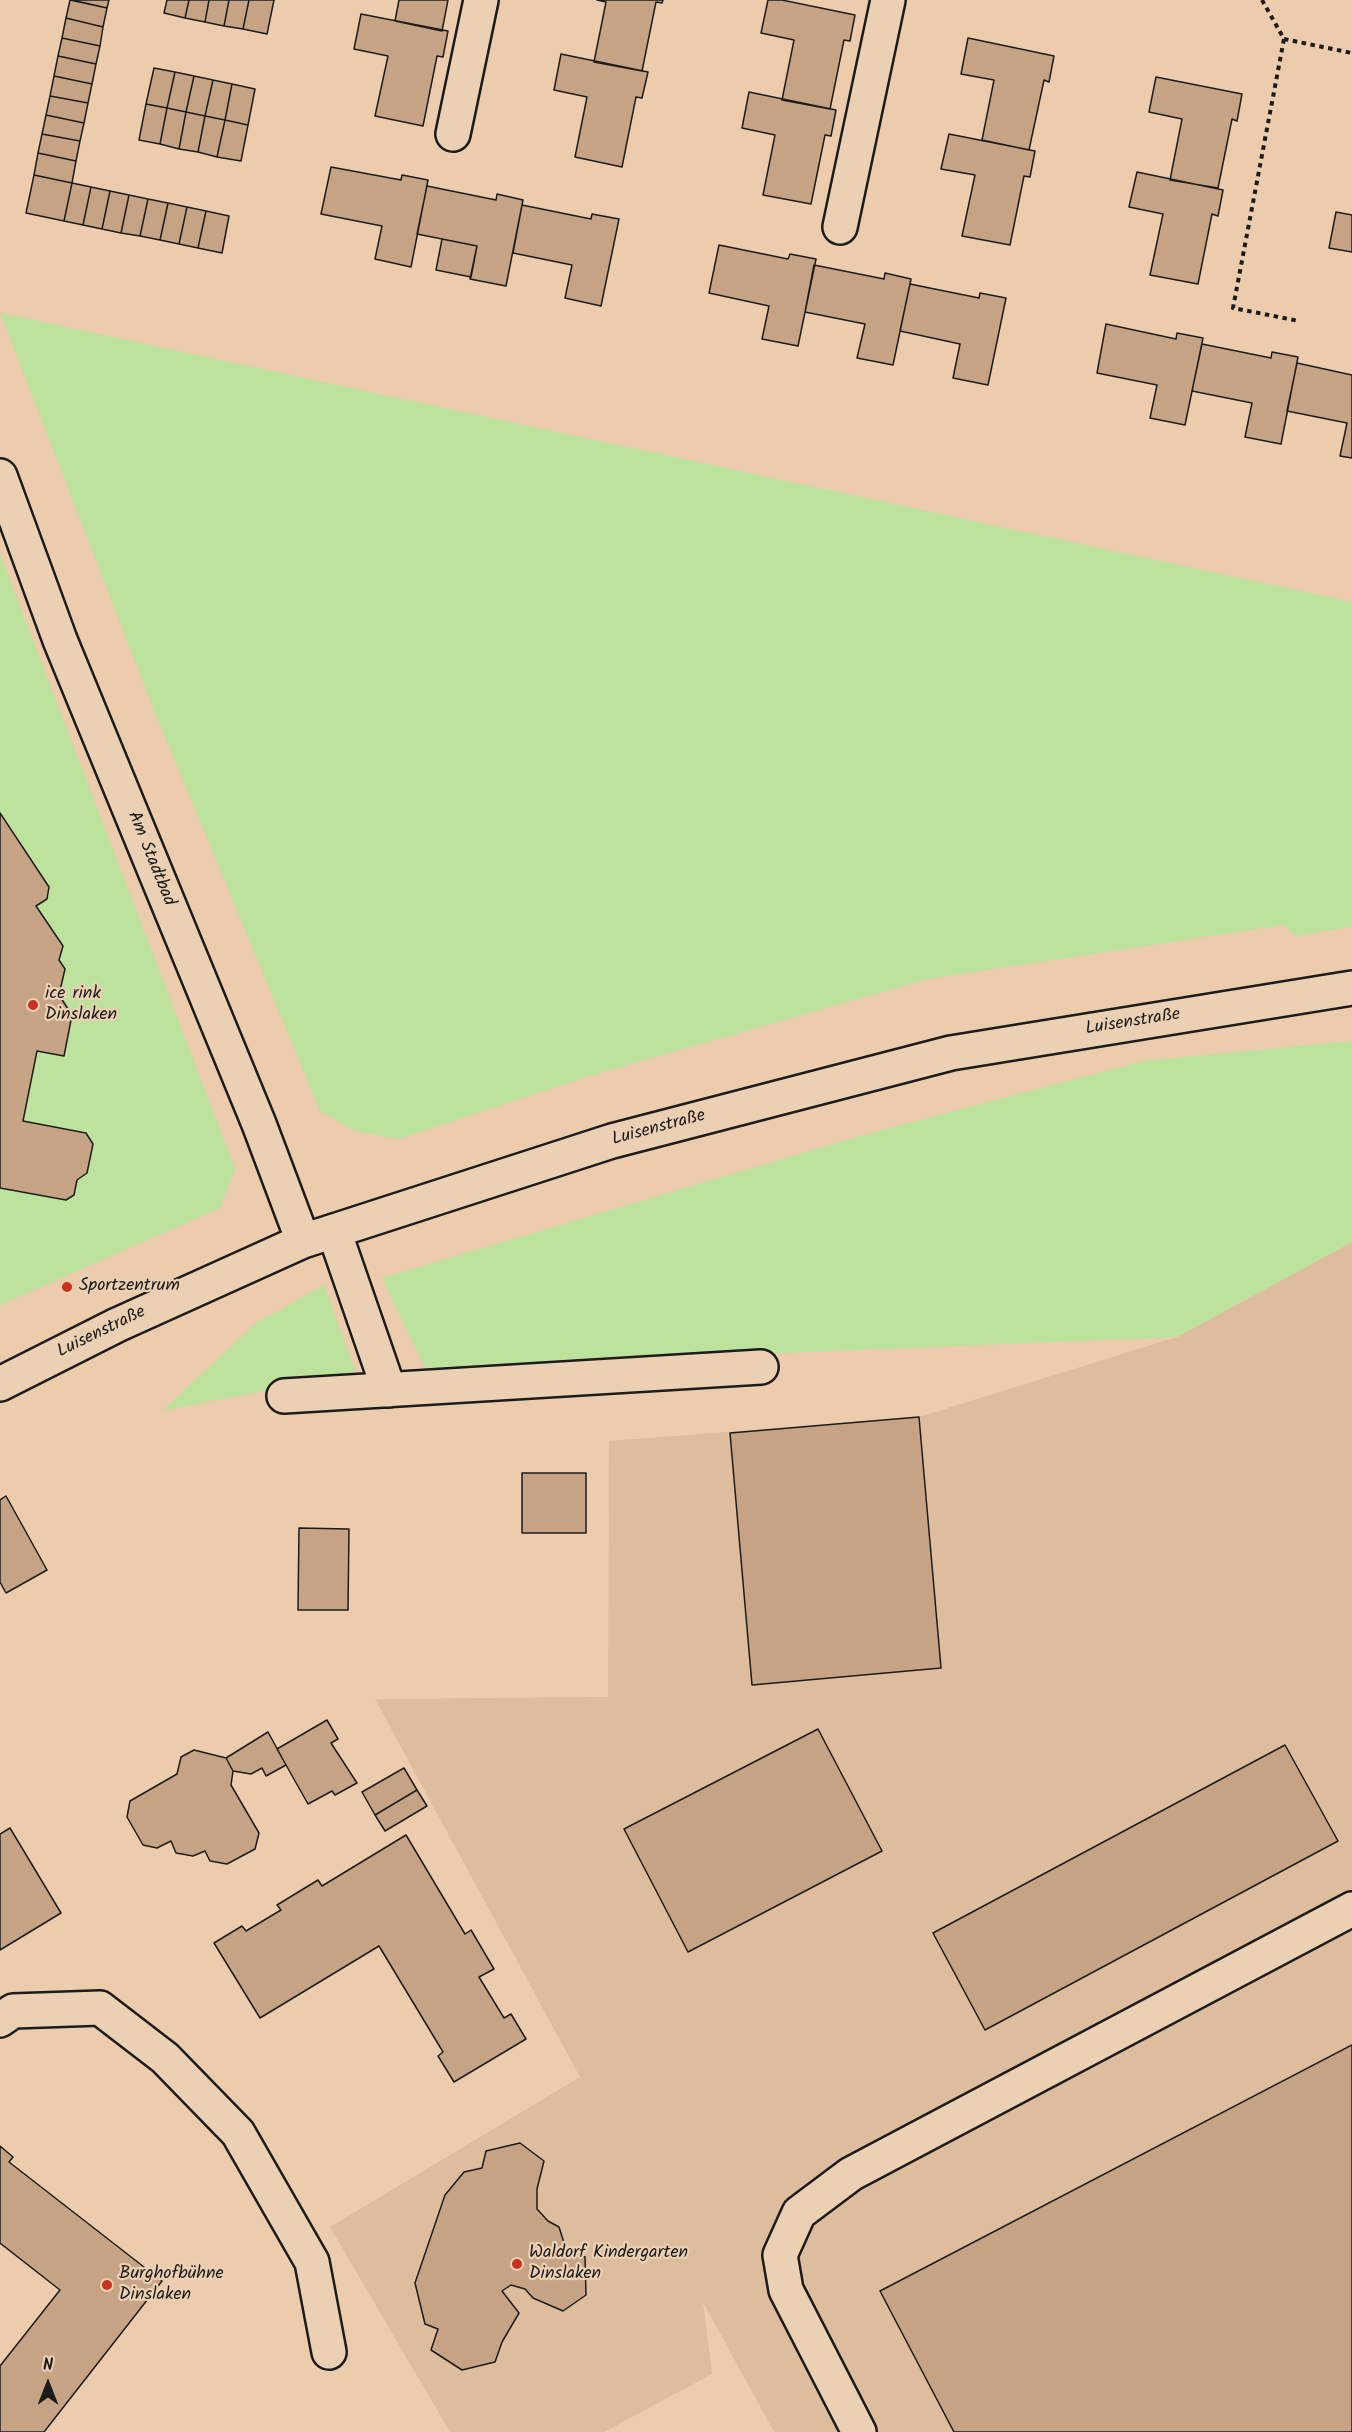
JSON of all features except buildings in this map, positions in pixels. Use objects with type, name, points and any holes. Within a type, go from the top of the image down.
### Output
[{"type":"street","points":[[453,134],[481,0]]},
{"type":"street","points":[[840,227],[888,0]]},
{"type":"street","name":"Am Stadtbad","points":[[0,476],[60,640],[259,1124],[303,1242]]},
{"type":"street","name":"Luisenstraße","points":[[0,1384],[117,1325],[303,1242],[612,1141],[951,1053],[1352,987]]},
{"type":"street","points":[[334,1231],[389,1390]]},
{"type":"street","points":[[284,1396],[761,1367]]},
{"type":"street","points":[[859,2432],[786,2290],[780,2255],[799,2213],[851,2174],[1352,1909]]},
{"type":"street","points":[[0,2020],[13,2011],[100,2007],[165,2058],[238,2133],[312,2262],[329,2352]]},
{"type":"path","points":[[1262,0],[1284,39],[1233,308],[1299,321]]},
{"type":"path","points":[[1284,39],[1352,53]]},
{"type":"shaded area","points":[[1352,1242],[1352,2432],[774,2432],[703,2302],[712,2374],[604,2432],[450,2432],[330,2227],[580,2077],[375,1699],[608,1697],[609,1441],[919,1417],[1177,1337]]},
{"type":"green space","points":[[0,313],[1352,602],[1352,927],[1295,936],[1284,925],[928,979],[589,1076],[399,1139],[355,1131],[320,1111],[155,713]]},
{"type":"green space","points":[[0,554],[235,1169],[220,1208],[0,1305]]},
{"type":"green space","points":[[1352,1041],[1352,1242],[1177,1337],[425,1368],[382,1278],[860,1136],[1143,1061]]},
{"type":"green space","points":[[324,1285],[356,1373],[162,1411],[255,1324]]},
{"type":"place","name":"ice rink Dinslaken","points":[[33,1005]]},
{"type":"place","name":"Sportzentrum","points":[[67,1287]]},
{"type":"place","name":"Waldorf Kindergarten Dinslaken","points":[[517,2264]]},
{"type":"place","name":"Burghofbühne Dinslaken","points":[[107,2285]]}]
